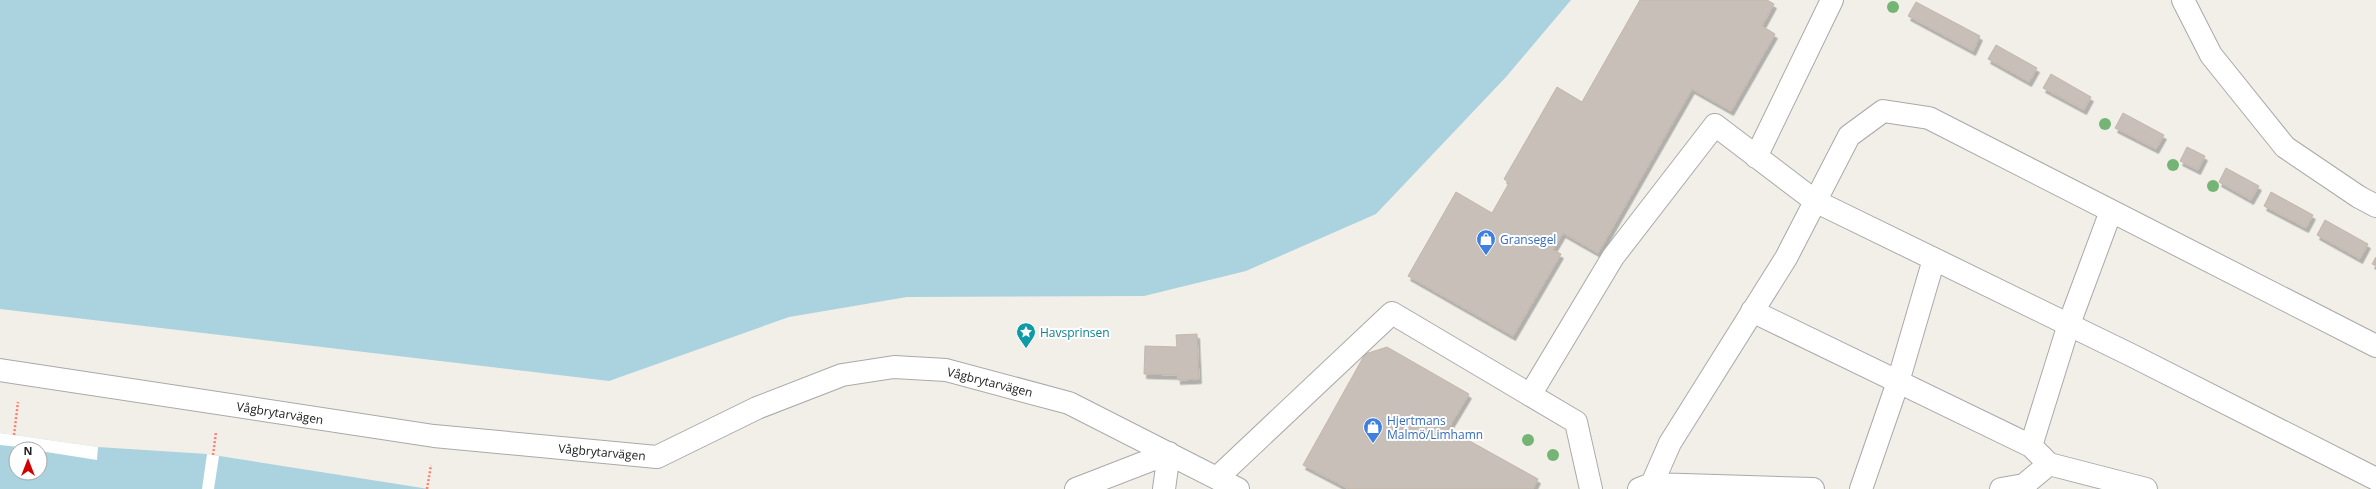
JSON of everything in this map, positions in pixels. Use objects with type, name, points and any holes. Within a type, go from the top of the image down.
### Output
[{"type":"lane","points":[[1756,157],[1832,0]]},
{"type":"lane","points":[[2183,0],[2211,55],[2285,147],[2359,197],[2376,206]]},
{"type":"lane","points":[[1813,489],[1647,487],[1670,443],[1786,258],[1849,136],[1883,111],[1929,118],[2376,346]]},
{"type":"lane","points":[[1530,395],[1613,257],[1715,125],[1815,201],[2069,324],[2376,478]]},
{"type":"lane","points":[[2031,446],[2069,324],[2111,211]]},
{"type":"lane","points":[[1861,489],[1898,382],[1934,259]]},
{"type":"lane","points":[[1752,311],[2031,446],[2049,464],[2146,489]]},
{"type":"lane","points":[[1218,477],[1392,313],[1576,422],[1591,489]]},
{"type":"lane","name":"Vågbrytarvägen","points":[[0,370],[434,436],[657,457],[757,408],[842,375],[894,367],[946,370],[1069,403],[1218,477],[1238,489]]},
{"type":"lane","points":[[1076,489],[1169,453],[1164,489]]},
{"type":"lane","points":[[2001,489],[2024,487],[2049,464]]},
{"type":"water","points":[[0,0],[1571,0],[1506,77],[1376,214],[1246,271],[1144,296],[907,297],[789,317],[609,381],[0,309]]},
{"type":"water","points":[[0,433],[98,447],[207,454],[429,489],[0,489]]},
{"type":"pier","points":[[0,433],[98,447],[97,460],[48,452],[48,441],[8,441],[8,446],[0,445]]},
{"type":"pier","points":[[207,454],[219,456],[214,489],[202,489]]},
{"type":"building","points":[[1640,0],[1767,0],[1774,4],[1762,26],[1775,34],[1731,111],[1692,89],[1598,253],[1563,233],[1553,250],[1561,254],[1513,336],[1408,276],[1456,192],[1492,213],[1509,183],[1504,179],[1557,87],[1582,102]]},
{"type":"building","points":[[1916,2],[1980,36],[1973,51],[1908,16]]},
{"type":"building","points":[[1996,45],[2037,68],[2029,82],[1988,59]]},
{"type":"building","points":[[2051,74],[2091,97],[2084,110],[2043,88]]},
{"type":"building","points":[[2123,113],[2164,135],[2156,149],[2115,128]]},
{"type":"building","points":[[2187,147],[2205,156],[2198,170],[2180,161]]},
{"type":"building","points":[[2226,168],[2259,186],[2251,200],[2219,182]]},
{"type":"building","points":[[2271,192],[2313,215],[2306,228],[2264,206]]},
{"type":"building","points":[[2325,220],[2368,244],[2360,259],[2317,235]]},
{"type":"building","points":[[2376,257],[2376,266],[2372,264]]},
{"type":"building","points":[[1197,334],[1199,379],[1178,380],[1178,375],[1144,374],[1145,346],[1177,347],[1176,335]]},
{"type":"building","points":[[1387,347],[1469,394],[1448,429],[1538,479],[1533,489],[1349,489],[1303,465],[1365,354]]},
{"type":"place","name":"Gransegel","points":[[1486,256]]},
{"type":"place","name":"Havsprinsen","points":[[1026,349]]},
{"type":"place","name":"Hjertmans Malmö/Limhamn","points":[[1373,444]]}]
